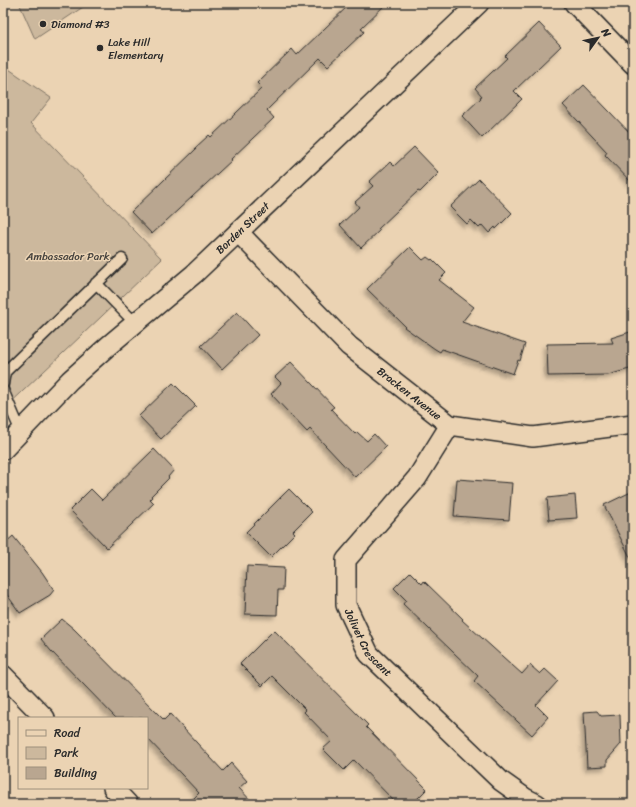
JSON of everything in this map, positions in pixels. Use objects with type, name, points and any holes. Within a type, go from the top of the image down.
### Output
[{"type":"street","name":"Borden Street","points":[[3,450],[22,432],[70,380],[194,274],[479,3]]},
{"type":"street","points":[[574,3],[633,64]]},
{"type":"street","name":"Bracken Avenue","points":[[238,232],[349,346],[450,425],[533,436],[633,424]]},
{"type":"street","name":"Jolivet Crescent","points":[[450,425],[417,478],[346,560],[346,605],[370,654],[501,781],[525,798],[537,804]]},
{"type":"street","points":[[3,675],[44,717]]},
{"type":"street","points":[[114,789],[128,804]]},
{"type":"lane","points":[[3,384],[5,372],[122,259]]},
{"type":"lane","points":[[96,284],[135,323]]},
{"type":"lane","points":[[3,390],[22,432]]},
{"type":"green space","name":"Diamond #3","points":[[19,3],[89,3],[35,39]]},
{"type":"green space","name":"Ambassador Park","points":[[3,65],[51,98],[31,123],[162,259],[3,410]]},
{"type":"building","points":[[351,3],[387,3],[361,28],[364,32],[328,66],[320,58],[267,110],[274,118],[231,159],[232,160],[152,234],[131,212],[196,149],[195,148],[209,135],[211,137],[262,88],[257,83],[292,49],[297,55]]},
{"type":"building","points":[[539,23],[561,46],[514,91],[522,99],[482,138],[462,116],[482,96],[475,88],[507,58],[505,56]]},
{"type":"building","points":[[584,85],[633,136],[633,184],[605,155],[607,152],[563,105]]},
{"type":"building","points":[[414,147],[439,173],[378,229],[380,230],[361,248],[340,225],[359,207],[355,202],[373,186],[369,182],[390,162],[394,166]]},
{"type":"building","points":[[479,179],[512,213],[496,229],[495,227],[489,233],[482,225],[479,228],[471,220],[467,224],[450,207]]},
{"type":"building","points":[[410,247],[423,260],[427,257],[431,260],[432,259],[446,273],[439,280],[474,307],[462,322],[525,344],[520,361],[518,360],[513,374],[442,349],[440,352],[404,327],[405,326],[367,289]]},
{"type":"building","points":[[237,312],[258,335],[222,369],[201,346]]},
{"type":"building","points":[[633,331],[633,368],[608,375],[548,376],[547,344],[613,343],[611,338]]},
{"type":"building","points":[[291,362],[334,407],[331,409],[355,434],[357,432],[367,441],[374,434],[386,447],[355,477],[310,429],[307,432],[271,394],[281,383],[275,377]]},
{"type":"building","points":[[173,383],[196,406],[161,439],[139,416]]},
{"type":"building","points":[[154,449],[174,470],[168,477],[169,478],[151,496],[152,497],[150,499],[154,503],[107,548],[70,510],[91,489],[102,500]]},
{"type":"building","points":[[457,479],[512,483],[509,520],[454,516]]},
{"type":"building","points":[[289,489],[312,512],[293,531],[295,533],[271,557],[246,532]]},
{"type":"building","points":[[633,491],[633,563],[604,505]]},
{"type":"building","points":[[575,495],[577,518],[549,520],[547,498]]},
{"type":"building","points":[[13,536],[42,572],[54,590],[50,595],[20,613],[3,589],[3,545]]},
{"type":"building","points":[[247,566],[284,568],[283,590],[278,590],[277,615],[245,614]]},
{"type":"building","points":[[410,572],[422,584],[424,581],[463,619],[462,620],[522,674],[530,665],[540,674],[545,669],[558,681],[536,705],[548,717],[532,735],[474,681],[478,676],[403,604],[406,600],[394,588]]},
{"type":"building","points":[[62,619],[74,629],[164,720],[170,714],[223,771],[231,763],[247,781],[239,788],[254,804],[188,804],[199,793],[148,739],[148,717],[115,717],[41,639]]},
{"type":"building","points":[[274,630],[368,725],[366,727],[427,789],[412,804],[397,804],[354,760],[344,770],[323,749],[332,741],[304,712],[306,710],[272,676],[262,686],[240,664]]},
{"type":"building","points":[[597,711],[601,716],[620,715],[621,744],[607,760],[607,766],[587,767],[584,712]]},
{"type":"place","name":"Diamond #3","points":[[43,24]]},
{"type":"place","name":"Lake Hill Elementary","points":[[100,48]]}]
